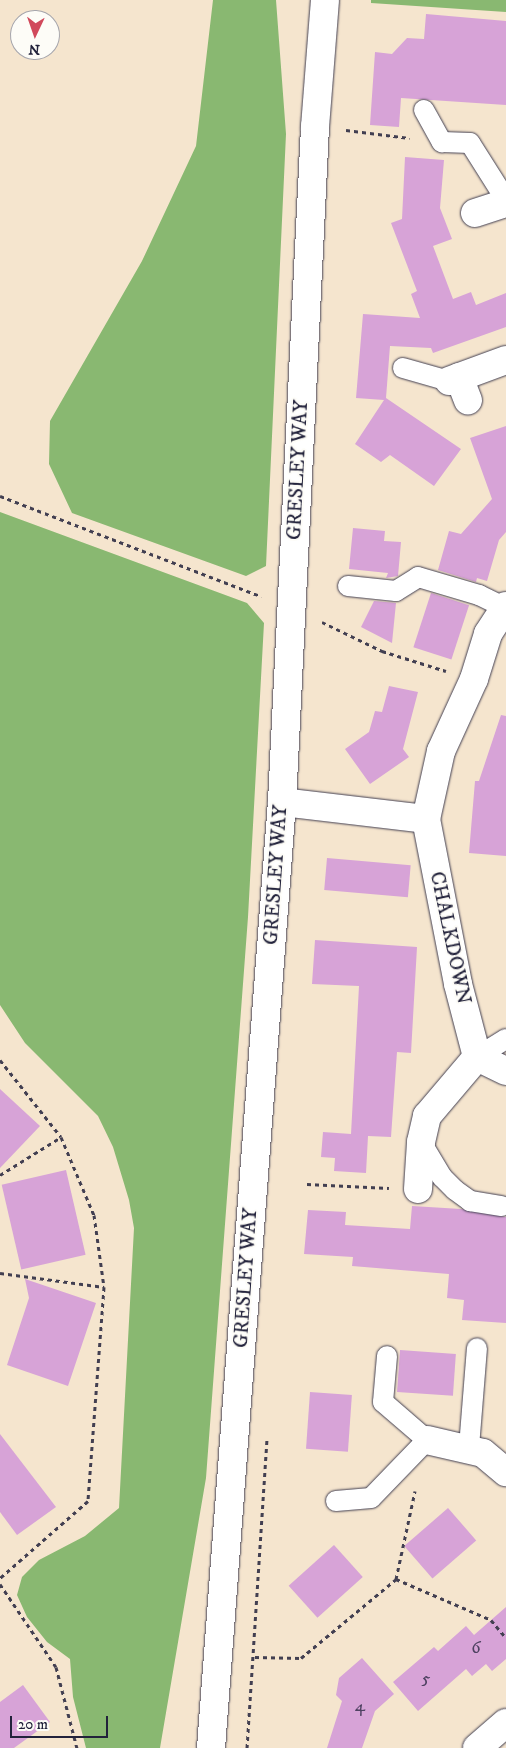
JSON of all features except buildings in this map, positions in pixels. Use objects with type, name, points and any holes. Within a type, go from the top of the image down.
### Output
[{"type":"street","name":"GRESLEY WAY","points":[[211,1748],[282,802],[315,127],[325,0]]},
{"type":"street","points":[[475,213],[506,202]]},
{"type":"street","points":[[458,386],[506,360]]},
{"type":"street","name":"CHALKDOWN","points":[[477,1057],[458,984],[426,819],[441,751],[474,680],[488,634],[505,606]]},
{"type":"street","points":[[282,802],[426,819]]},
{"type":"street","points":[[418,1189],[421,1142],[427,1116],[477,1057],[506,1071]]},
{"type":"street","points":[[426,1440],[483,1452],[506,1472]]},
{"type":"street","points":[[478,1748],[506,1723]]},
{"type":"lane","points":[[424,110],[442,142],[470,144],[506,202]]},
{"type":"lane","points":[[403,368],[458,386]]},
{"type":"lane","points":[[348,586],[396,591],[418,577],[479,595],[505,606]]},
{"type":"lane","points":[[477,1057],[506,1039]]},
{"type":"lane","points":[[421,1142],[442,1177],[455,1190],[470,1201],[502,1206]]},
{"type":"lane","points":[[469,1448],[477,1348]]},
{"type":"lane","points":[[336,1501],[370,1498],[426,1440],[383,1402],[387,1356]]},
{"type":"path","points":[[315,127],[442,142]]},
{"type":"path","points":[[0,496],[231,582],[382,651],[474,680]]},
{"type":"path","points":[[0,1060],[61,1137],[94,1216],[104,1287],[88,1501],[0,1578]]},
{"type":"path","points":[[0,1175],[61,1137]]},
{"type":"path","points":[[307,1184],[418,1189]]},
{"type":"path","points":[[0,1273],[104,1287]]},
{"type":"path","points":[[248,1748],[255,1657],[300,1658],[396,1579],[416,1486]]},
{"type":"path","points":[[396,1579],[491,1620],[506,1638]]},
{"type":"path","points":[[0,1584],[56,1668],[77,1748]]},
{"type":"green space","points":[[213,0],[276,0],[286,134],[266,566],[246,576],[72,513],[49,464],[50,421],[142,261],[196,146]]},
{"type":"green space","points":[[371,0],[506,0],[506,12],[371,3]]},
{"type":"green space","points":[[0,512],[247,603],[264,623],[248,917],[206,1478],[160,1748],[86,1748],[73,1697],[70,1659],[47,1642],[27,1617],[17,1595],[22,1577],[39,1560],[85,1536],[119,1508],[134,1228],[129,1200],[113,1147],[98,1116],[25,1043],[0,1005]]}]
